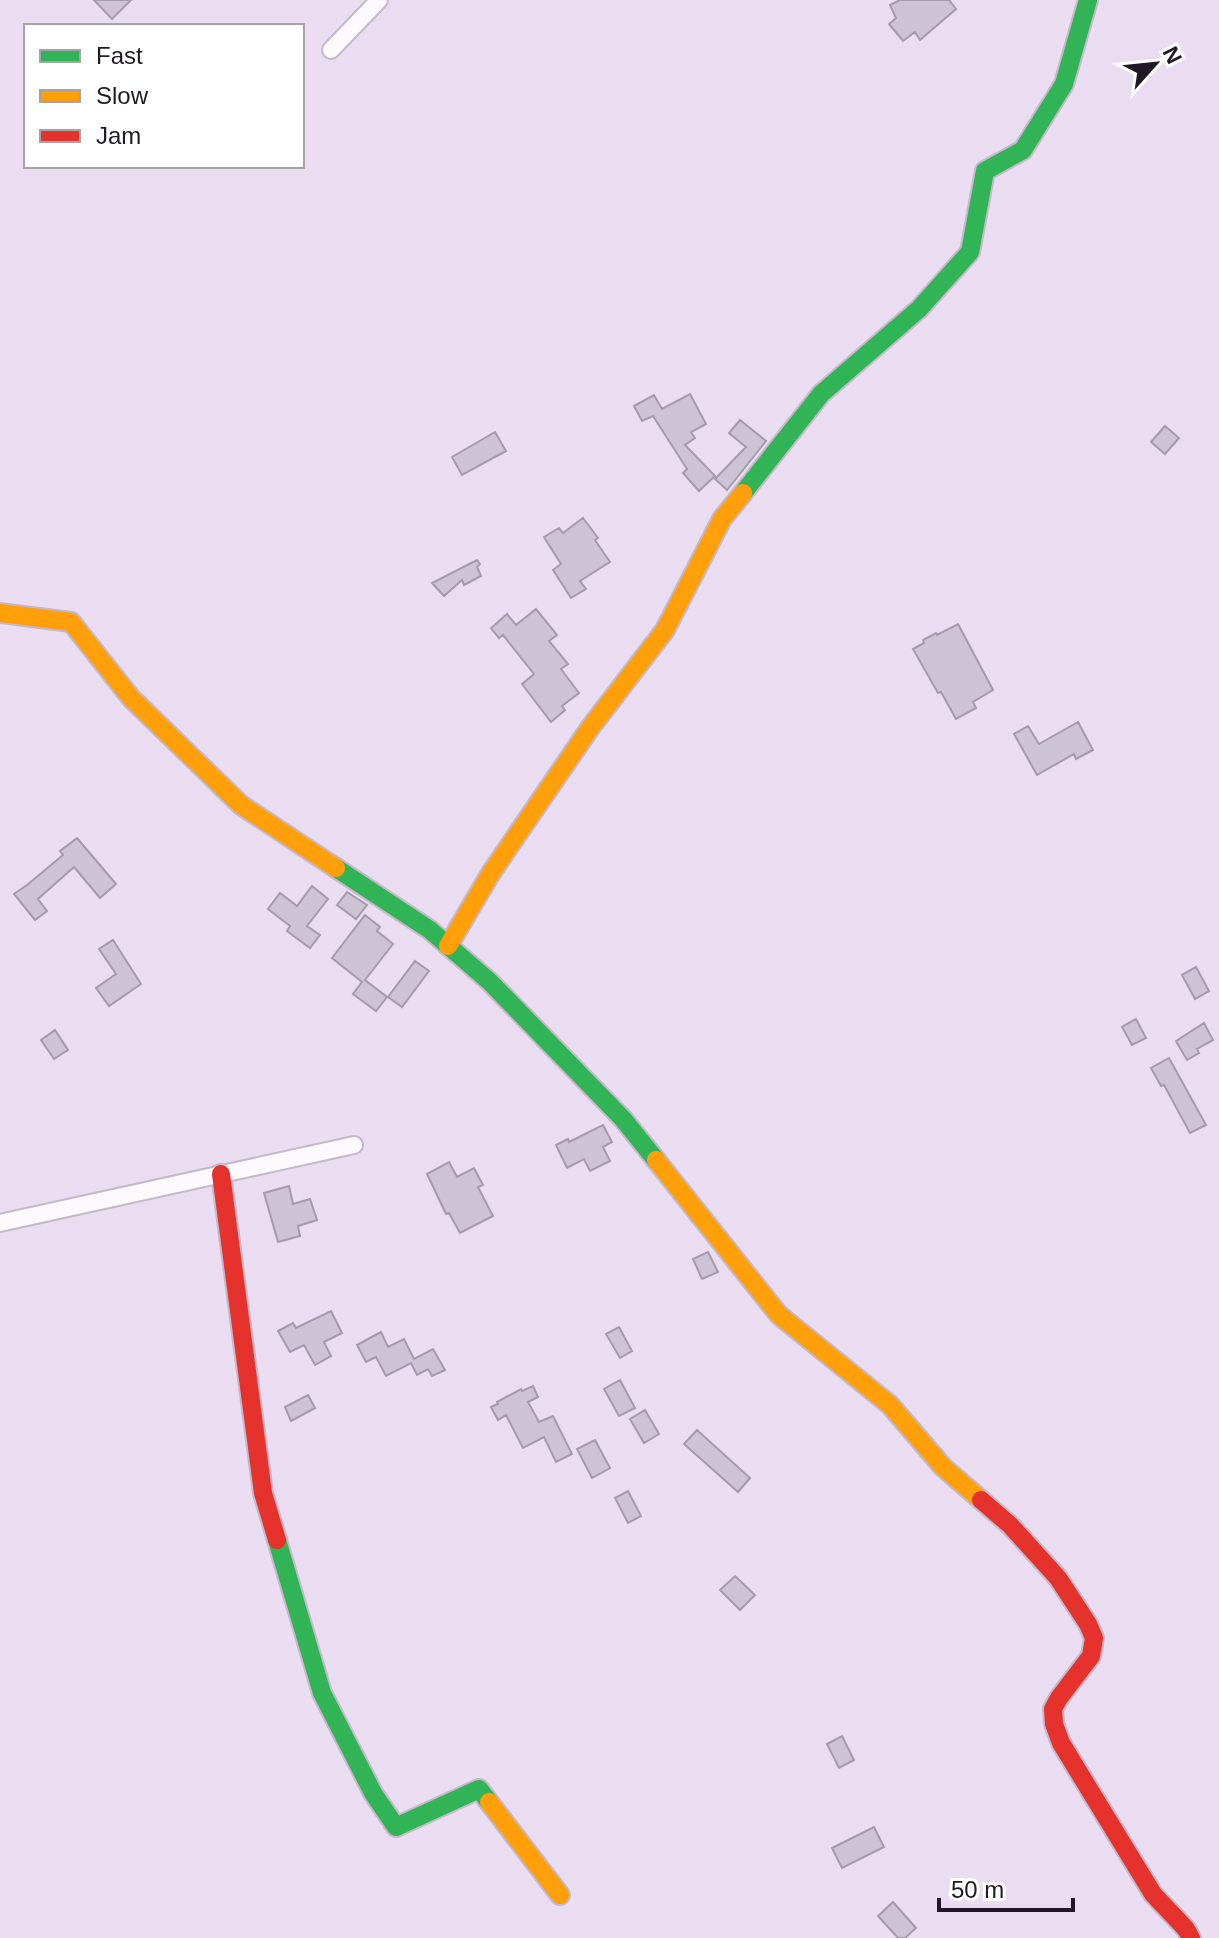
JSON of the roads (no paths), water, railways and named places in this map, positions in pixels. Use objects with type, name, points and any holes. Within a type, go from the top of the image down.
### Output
[{"type":"street","points":[[331,50],[379,0]]},
{"type":"street","points":[[448,946],[491,873],[590,728],[665,630],[722,519],[821,394],[919,309],[970,252],[985,171],[1023,150],[1064,84],[1088,0]]},
{"type":"street","points":[[0,613],[71,622],[131,698],[241,805],[417,921],[490,982],[623,1119],[779,1315],[890,1405],[943,1467],[1010,1525],[1058,1578],[1094,1638],[1091,1656],[1053,1709],[1054,1724],[1061,1743],[1153,1894],[1191,1938]]},
{"type":"street","points":[[0,1223],[354,1145]]},
{"type":"street","points":[[221,1174],[263,1493],[322,1693],[373,1793],[396,1827],[479,1789],[560,1895]]}]
